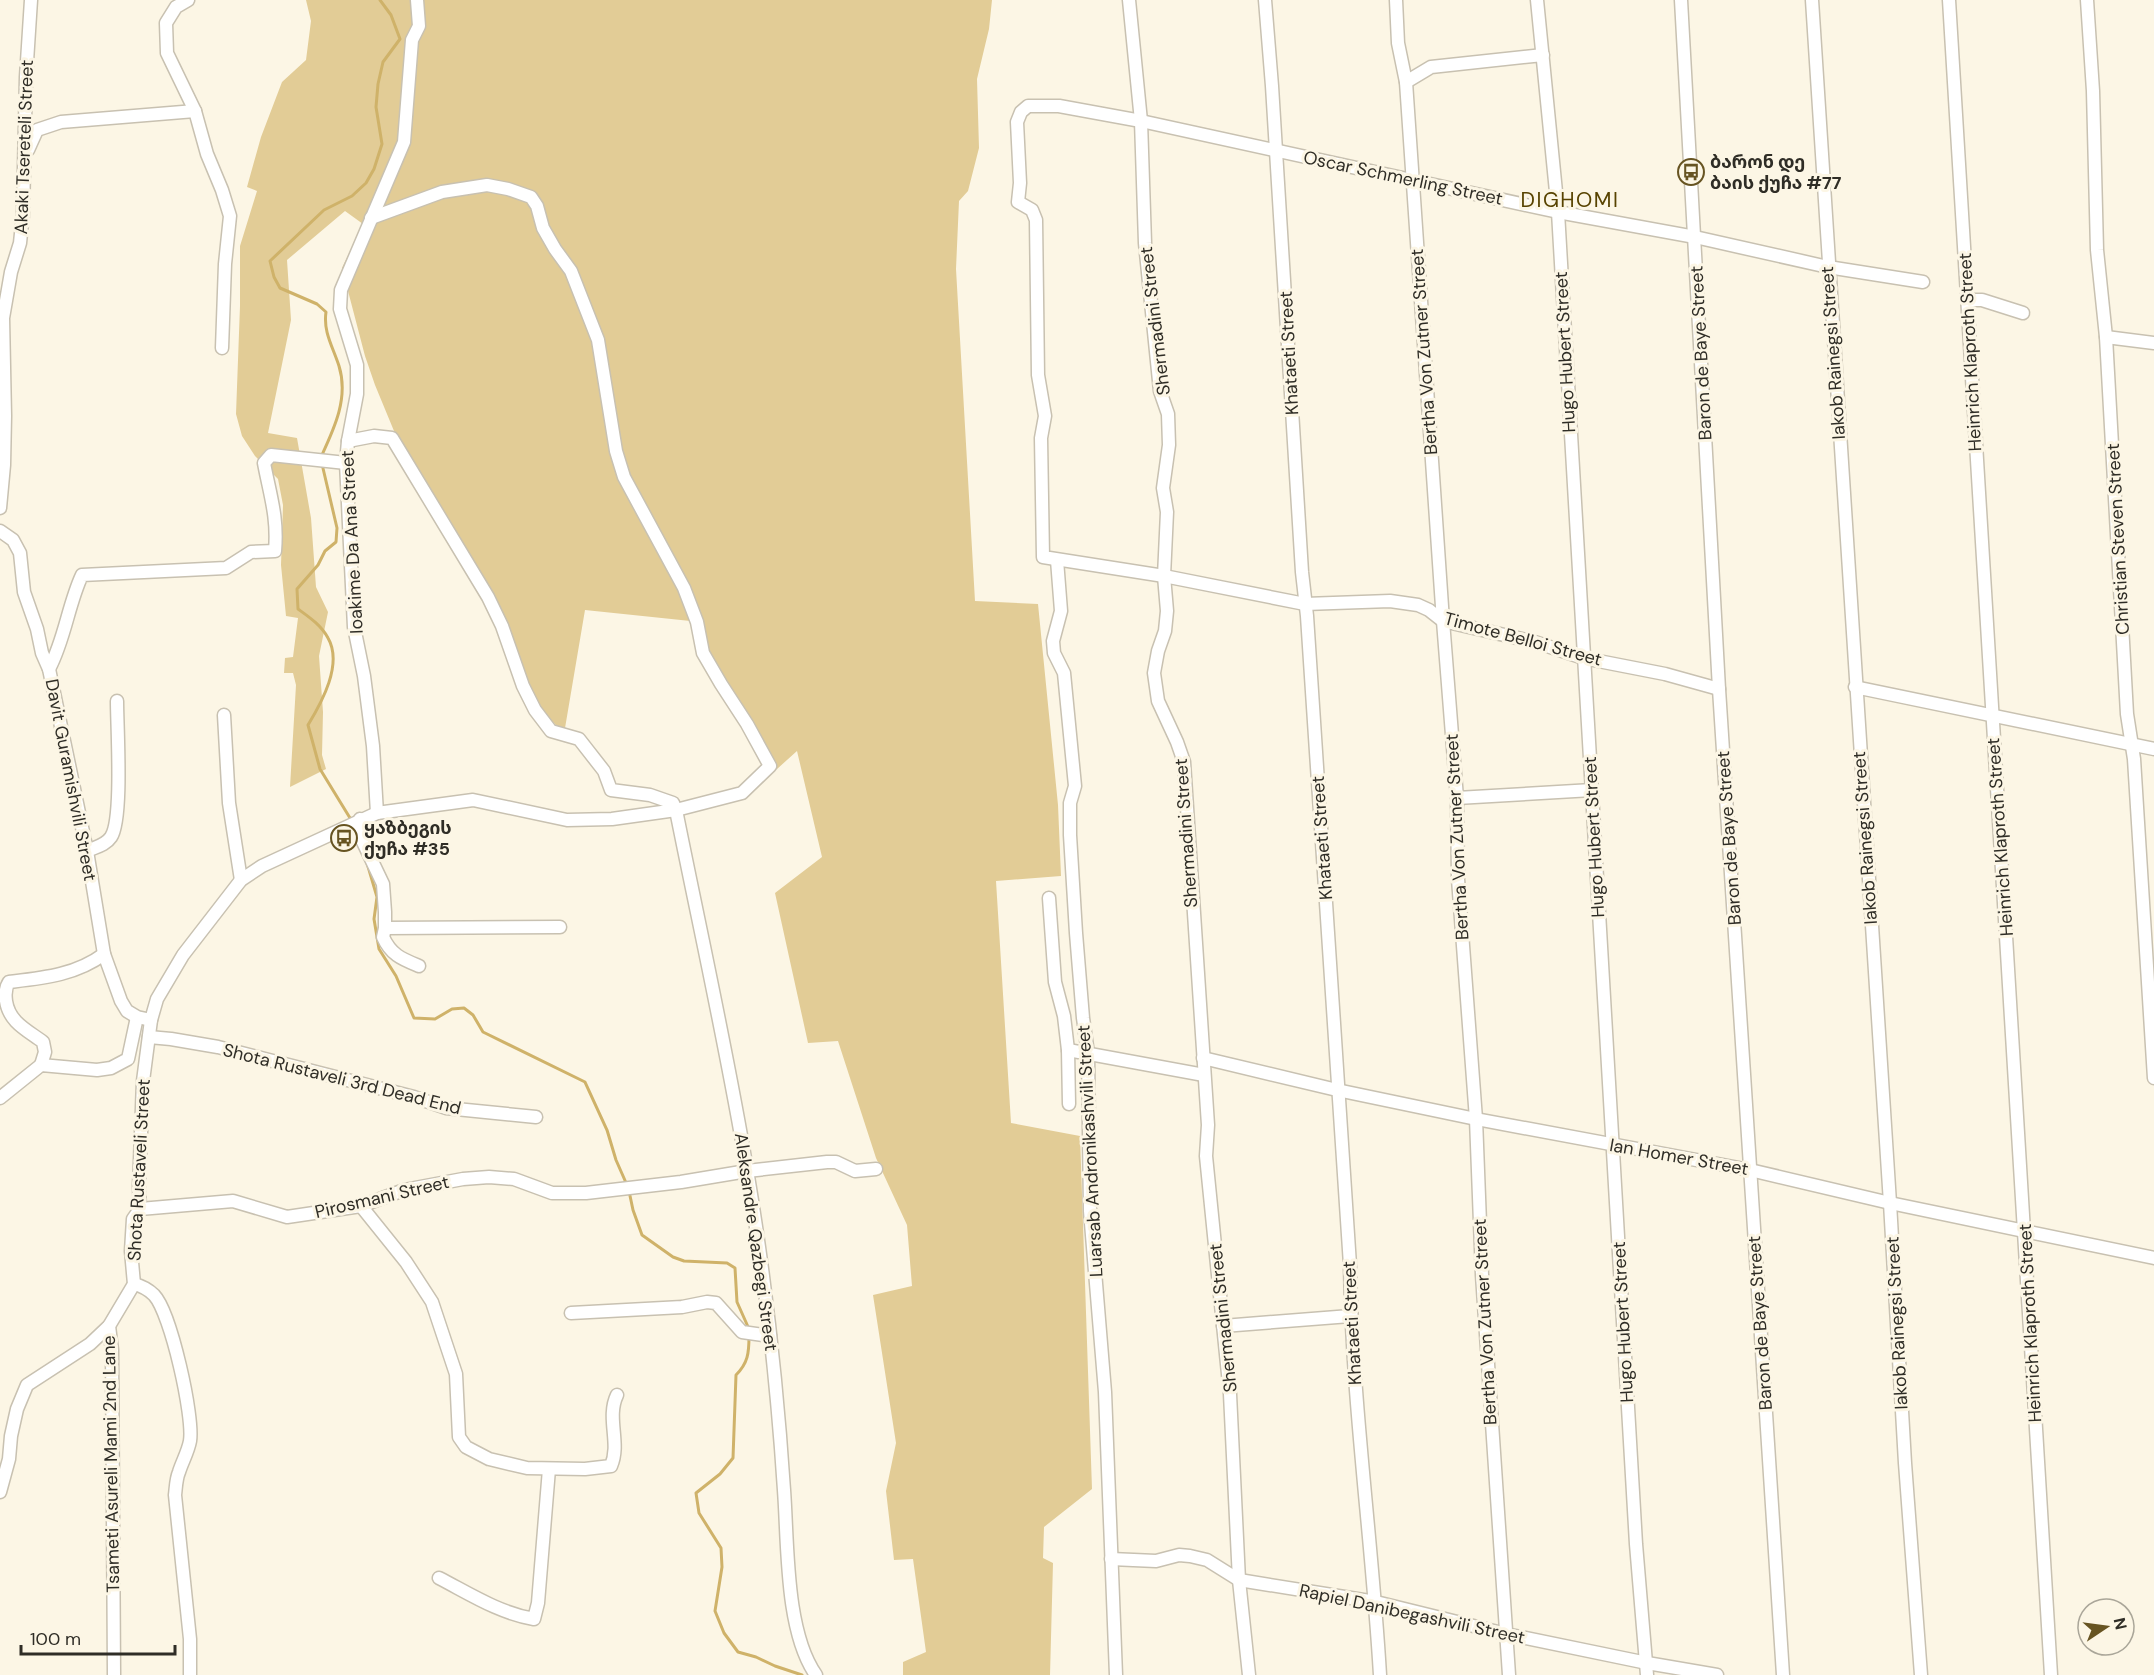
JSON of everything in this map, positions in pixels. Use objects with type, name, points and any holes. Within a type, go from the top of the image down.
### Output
[{"type":"street","name":"Akaki Tsereteli Street","points":[[0,508],[4,455],[3,318],[21,233],[30,0]]},
{"type":"street","points":[[188,0],[176,7],[166,23],[167,53],[195,111],[207,154],[230,216],[225,264],[222,348]]},
{"type":"street","name":"Ioakime Da Ana Street","points":[[377,813],[364,676],[354,627],[346,463],[357,393],[357,364],[340,309],[341,290],[404,142],[412,40],[419,26],[417,0]]},
{"type":"street","name":"Shermadini Street","points":[[1129,0],[1141,121],[1145,243],[1160,392],[1168,414],[1168,445],[1163,488],[1167,512],[1164,576],[1167,611],[1165,631],[1154,673],[1158,701],[1184,762],[1208,1125],[1206,1156],[1230,1394],[1239,1580],[1249,1675]]},
{"type":"street","name":"Khataeti Street","points":[[1264,0],[1350,1265],[1350,1316],[1376,1602],[1380,1675]]},
{"type":"street","name":"Bertha Von Zutner Street","points":[[1396,0],[1398,43],[1406,82],[1457,798],[1458,879],[1476,1119],[1482,1275],[1509,1675]]},
{"type":"street","name":"Hugo Hubert Street","points":[[1537,0],[1558,212],[1636,1544],[1647,1669]]},
{"type":"street","name":"Baron de Baye Street","points":[[1681,0],[1719,689],[1783,1675]]},
{"type":"street","name":"Iakob Rainegsi Street","points":[[1812,0],[1905,1463],[1921,1675]]},
{"type":"street","name":"Heinrich Klaproth Street","points":[[1949,0],[2051,1675]]},
{"type":"street","name":"Christian Steven Street","points":[[2087,0],[2093,92],[2097,250],[2106,337],[2127,714],[2134,759],[2154,1078]]},
{"type":"street","points":[[1406,82],[1431,68],[1543,55]]},
{"type":"street","name":"Oscar Schmerling Street","points":[[1043,557],[1041,438],[1045,416],[1038,375],[1036,220],[1032,210],[1018,202],[1020,183],[1017,122],[1021,112],[1028,106],[1059,106],[1141,121],[1558,212],[1695,237],[1828,267],[1923,282]]},
{"type":"street","points":[[25,155],[37,130],[61,123],[195,111]]},
{"type":"street","name":"Shota Rustaveli Street","points":[[0,1492],[9,1459],[17,1409],[27,1385],[90,1344],[109,1326],[134,1284],[131,1251],[133,1219],[140,1209],[143,1081],[151,1020],[157,999],[183,955],[241,880],[262,866],[377,813],[473,800],[567,820],[605,819],[676,810],[742,793],[770,766],[703,653],[696,622],[684,588],[624,477],[616,451],[598,340],[571,271],[543,228],[537,207],[531,197],[487,185],[442,192],[370,218]]},
{"type":"street","points":[[0,300],[3,318]]},
{"type":"street","points":[[1967,300],[1982,300],[2023,313]]},
{"type":"street","points":[[2106,337],[2154,343]]},
{"type":"street","points":[[348,441],[374,436],[392,438],[488,597],[502,626],[523,686],[535,710],[551,730],[579,739],[604,771],[611,790],[650,795],[673,803],[676,810]]},
{"type":"street","points":[[49,669],[58,651],[75,590],[82,574],[226,567],[251,552],[275,550],[277,530],[275,511],[264,463],[271,455],[346,463]]},
{"type":"street","name":"Davit Guramishvili Street","points":[[0,531],[13,540],[20,553],[24,591],[49,669],[87,851],[104,954],[121,1001],[127,1011],[137,1017]]},
{"type":"street","name":"Timote Belloi Street","points":[[1043,557],[1164,576],[1305,604],[1390,601],[1418,605],[1443,621],[1535,642],[1583,658],[1665,674],[1719,689]]},
{"type":"street","name":"Luarsab Andronikashvili Street","points":[[1057,560],[1062,611],[1053,641],[1054,654],[1064,673],[1075,786],[1070,803],[1073,889],[1088,1053],[1090,1211],[1105,1392],[1116,1675]]},
{"type":"street","points":[[1855,687],[2154,749]]},
{"type":"street","points":[[87,851],[102,846],[110,839],[115,829],[117,701]]},
{"type":"street","points":[[224,715],[229,804],[241,880]]},
{"type":"street","points":[[1457,798],[1592,790]]},
{"type":"street","name":"Aleksandre Qazbegi Street","points":[[676,810],[747,1170],[766,1335],[779,1418],[791,1594],[808,1664],[816,1675]]},
{"type":"street","points":[[360,819],[362,840],[383,884],[385,928],[383,937],[388,948],[398,958],[419,966]]},
{"type":"street","points":[[1049,898],[1055,982],[1064,1016],[1068,1050],[1069,1104]]},
{"type":"street","points":[[385,928],[560,927]]},
{"type":"street","points":[[0,1098],[41,1065],[45,1052],[43,1042],[15,1023],[7,1012],[6,987],[9,982],[60,976],[89,965],[104,954]]},
{"type":"street","points":[[41,1065],[97,1070],[111,1068],[128,1059],[137,1017],[151,1020]]},
{"type":"street","name":"Shota Rustaveli 3rd Dead End","points":[[149,1037],[218,1047],[414,1097],[446,1108],[536,1117]]},
{"type":"street","points":[[1068,1050],[1204,1075]]},
{"type":"street","name":"Ian Homer Street","points":[[1203,1058],[1337,1090],[1476,1119],[1750,1170],[1890,1203],[2154,1258]]},
{"type":"street","name":"Pirosmani Street","points":[[140,1209],[233,1201],[287,1217],[361,1206],[404,1190],[463,1179],[489,1177],[514,1179],[552,1193],[586,1193],[681,1182],[747,1170],[827,1162],[836,1162],[855,1171],[876,1168]]},
{"type":"street","points":[[361,1206],[406,1262],[430,1297],[456,1374],[459,1437],[466,1447],[489,1459],[527,1468],[611,1466],[615,1457],[612,1406],[617,1395]]},
{"type":"street","points":[[134,1284],[144,1287],[154,1295],[163,1309],[176,1349],[191,1426],[190,1442],[178,1473],[175,1495],[190,1639],[190,1675]]},
{"type":"street","points":[[571,1313],[716,1303],[742,1332],[766,1335]]},
{"type":"street","points":[[1223,1326],[1350,1316]]},
{"type":"street","name":"Tsameti Asureli Mami 2nd Lane","points":[[109,1326],[112,1350],[114,1675]]},
{"type":"street","points":[[439,1578],[492,1607],[534,1619],[538,1603],[549,1469]]},
{"type":"street","name":"Rapiel Danibegashvili Street","points":[[1111,1559],[1156,1562],[1179,1555],[1190,1556],[1207,1560],[1239,1580],[1376,1602],[1647,1669],[1717,1675]]},
{"type":"shaded area","points":[[306,0],[992,0],[989,29],[977,79],[979,148],[968,191],[959,201],[956,269],[975,601],[1038,604],[1058,805],[1061,876],[996,881],[1011,1123],[1080,1136],[1092,1489],[1044,1527],[1043,1558],[1053,1563],[1050,1675],[903,1675],[903,1662],[926,1652],[913,1559],[894,1560],[886,1491],[896,1443],[873,1295],[912,1286],[907,1225],[876,1158],[838,1041],[808,1043],[775,893],[822,857],[797,751],[777,769],[712,661],[700,622],[585,610],[564,734],[531,698],[447,522],[394,431],[375,385],[342,268],[363,224],[345,211],[287,260],[291,320],[268,433],[297,438],[311,518],[316,587],[328,612],[319,656],[323,712],[322,755],[326,769],[290,787],[296,685],[293,673],[284,673],[285,658],[293,657],[298,618],[286,616],[281,565],[283,505],[278,479],[255,456],[242,436],[236,414],[240,246],[257,191],[247,187],[261,137],[282,82],[306,60],[311,21]]},
{"type":"waterway","points":[[321,457],[339,413],[342,390],[339,366],[327,333],[326,312],[317,304],[280,288],[274,277],[270,261],[324,210],[352,196],[366,183],[374,169],[382,144],[376,107],[378,84],[383,62],[400,39],[391,15],[380,0]]},
{"type":"waterway","points":[[322,464],[337,528],[336,542],[325,551],[318,565],[297,589],[298,609],[322,629],[332,648],[332,671],[329,683],[308,725],[320,769],[350,818]]},
{"type":"waterway","points":[[367,863],[377,897],[374,919],[379,949],[396,976],[414,1018],[435,1019],[452,1009],[464,1008],[473,1015],[483,1032],[585,1082],[607,1130],[627,1185]]},
{"type":"waterway","points":[[629,1191],[642,1235],[673,1257],[684,1261],[727,1263],[735,1268],[737,1302],[749,1329]]},
{"type":"waterway","points":[[749,1336],[747,1357],[736,1375],[733,1458],[720,1474],[696,1493],[699,1513],[721,1548],[722,1567],[715,1611],[724,1633],[738,1652],[802,1675]]},
{"type":"place","name":"ბარონ დე ბაის ქუჩა #77","points":[[1691,172]]},
{"type":"place","name":"ყაზბეგის ქუჩა #35","points":[[344,838]]},
{"type":"district","name":"DIGHOMI","points":[[1570,200]]}]
